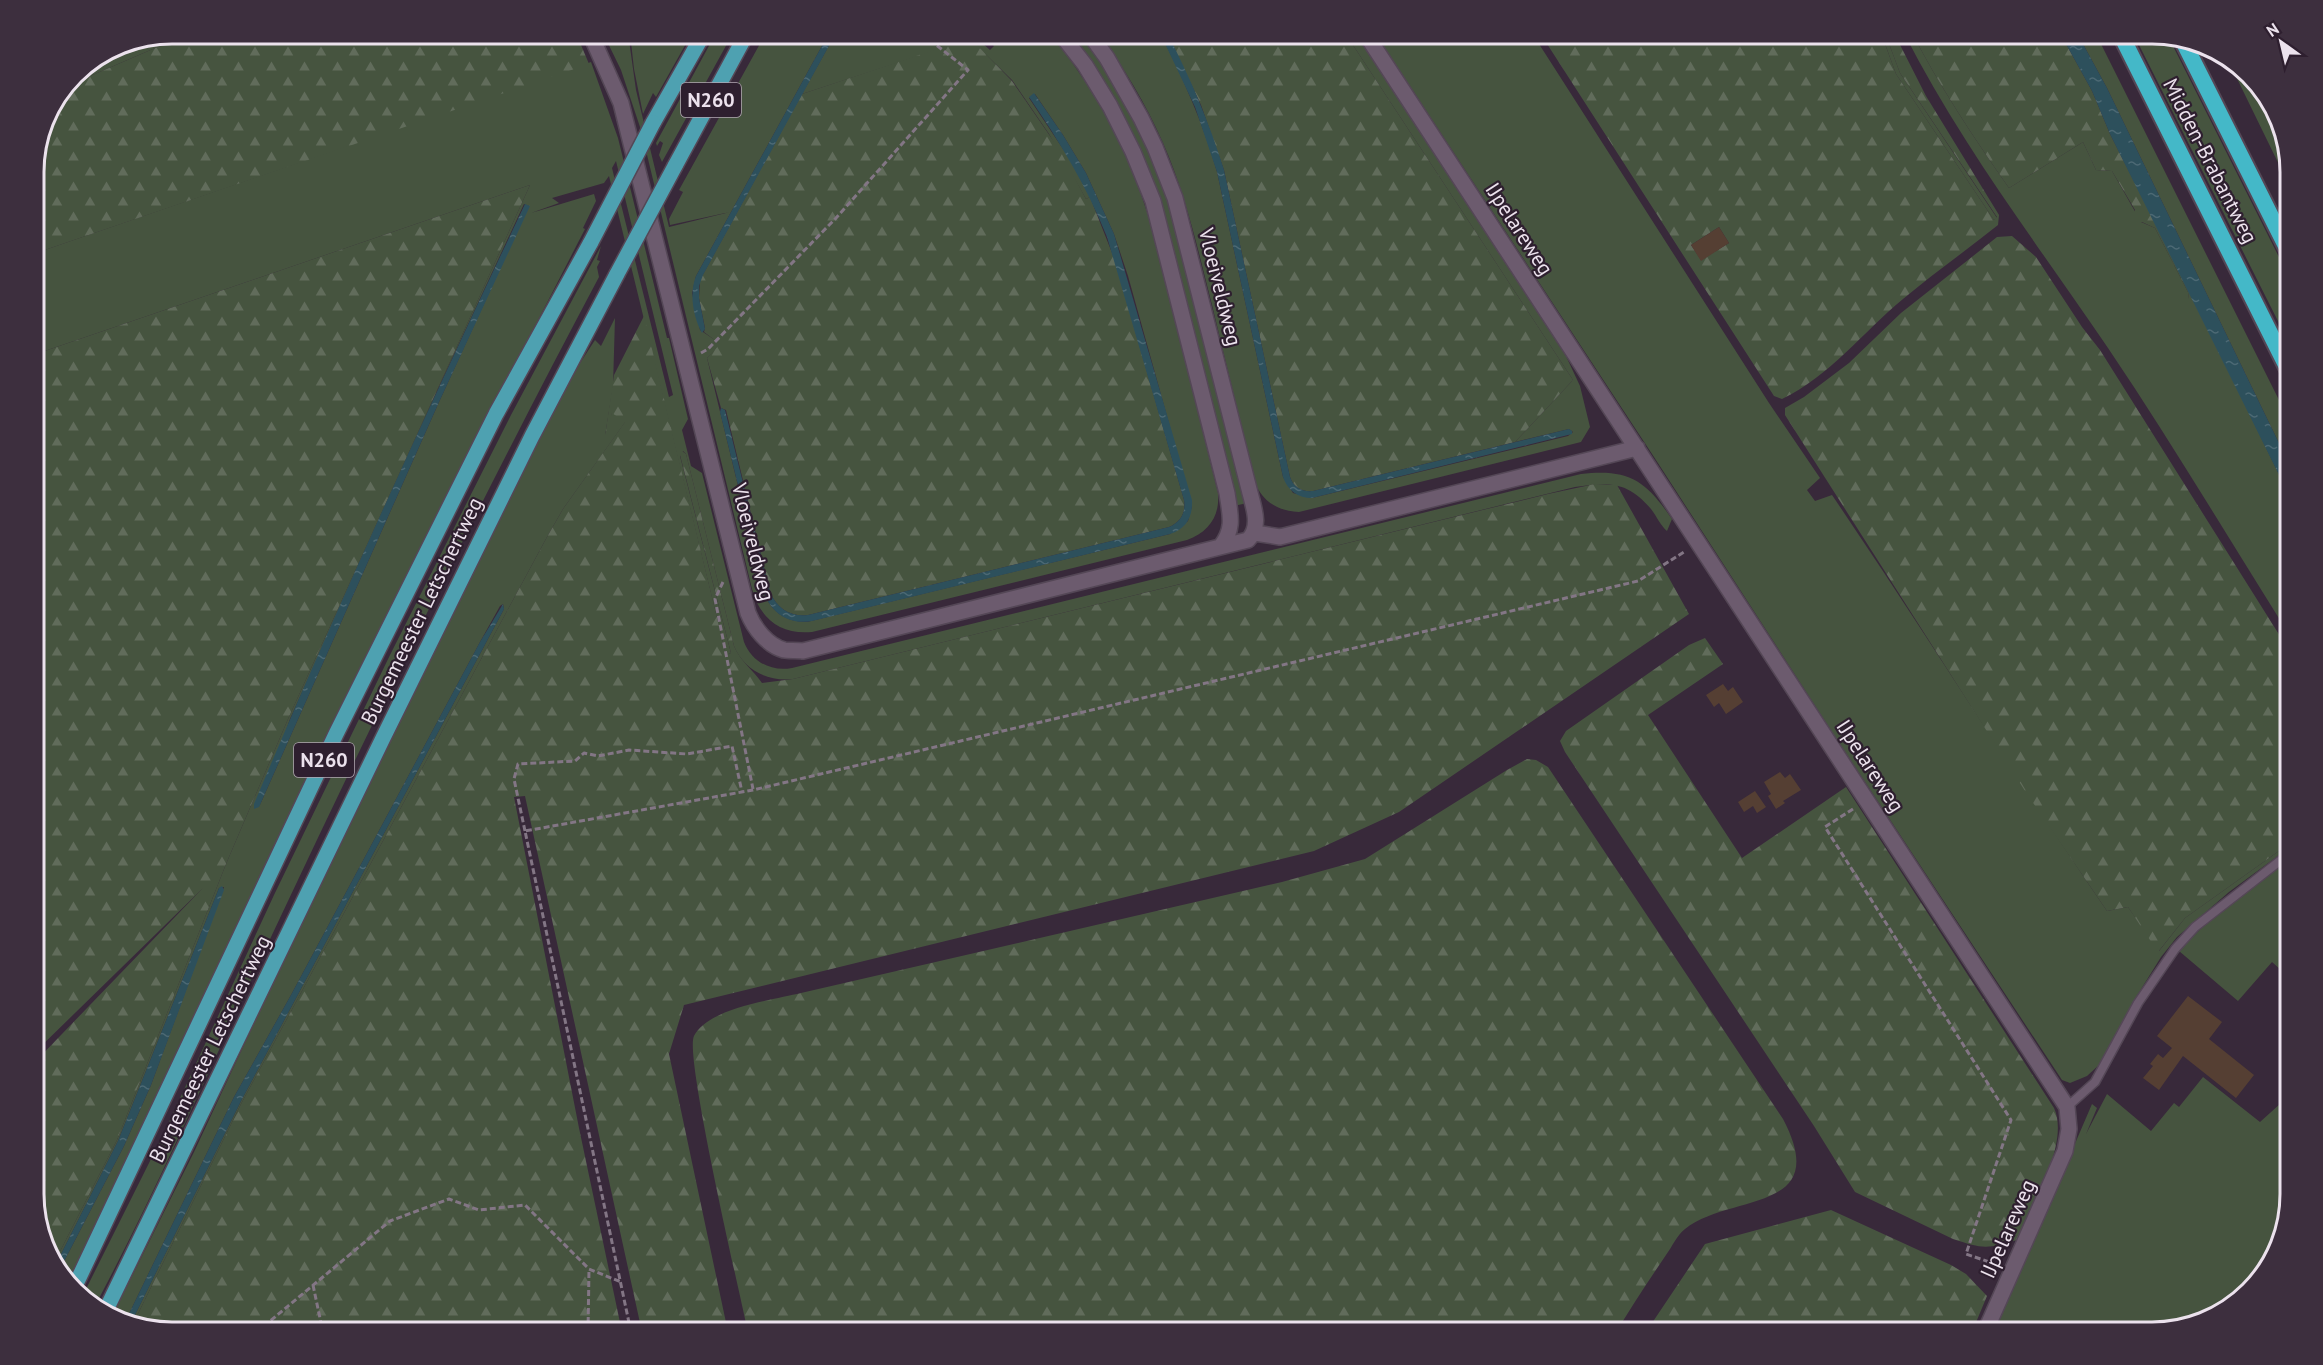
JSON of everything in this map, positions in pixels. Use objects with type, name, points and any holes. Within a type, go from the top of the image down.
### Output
[{"type":"highway","name":"Midden-Brabantweg","points":[[2126,44],[2279,351]]},
{"type":"highway","name":"Midden-Brabantweg","points":[[2187,49],[2279,232]]},
{"type":"main road","name":"Burgemeester Letschertweg","points":[[78,1281],[347,712],[496,414],[698,44]]},
{"type":"main road","name":"Burgemeester Letschertweg","points":[[108,1305],[382,738],[527,446],[741,44]]},
{"type":"street","name":"Vloeiveldweg","points":[[595,44],[621,103],[748,613],[754,628],[783,650],[803,651],[1248,540],[1255,533],[1256,523],[1249,489],[1175,198],[1141,117],[1097,44]]},
{"type":"street","name":"Vloeiveldweg","points":[[1069,44],[1085,65],[1110,106],[1133,152],[1152,201],[1227,493],[1230,535],[1221,546]]},
{"type":"street","name":"IJpelareweg","points":[[1372,44],[2067,1107],[2069,1129],[2065,1151],[1990,1322]]},
{"type":"street","points":[[1255,533],[1280,537],[1637,448]]},
{"type":"lane","points":[[2067,1107],[2096,1082],[2138,1003],[2175,949],[2195,927],[2280,861]]},
{"type":"path","points":[[687,361],[708,349],[836,218],[968,70],[935,44]]},
{"type":"path","points":[[525,831],[753,790],[1638,581],[1699,543]]},
{"type":"path","points":[[734,556],[716,599],[753,790]]},
{"type":"path","points":[[629,1322],[514,779],[518,764],[575,761],[585,753],[598,756],[629,750],[687,754],[732,746],[742,792]]},
{"type":"path","points":[[1867,800],[1825,826],[2011,1120],[1966,1254],[2013,1270]]},
{"type":"path","points":[[269,1322],[390,1221],[449,1199],[479,1210],[525,1205],[589,1269],[621,1282]]},
{"type":"path","points":[[588,1322],[589,1269]]},
{"type":"path","points":[[313,1285],[321,1322]]},
{"type":"green space","points":[[163,44],[84,78],[122,53]]},
{"type":"green space","points":[[163,44],[171,44],[581,44],[589,64],[44,250],[44,163],[48,138],[61,107],[75,87],[88,77]]},
{"type":"green space","points":[[608,44],[630,44],[636,90],[669,227],[730,212],[670,225],[669,219],[683,192],[679,190],[760,44],[823,44],[696,276],[692,293],[700,330],[721,344],[707,358],[763,589],[769,603],[779,614],[792,620],[807,622],[1170,534],[1188,521],[1192,506],[1128,276],[1114,234],[1086,173],[1035,94],[1029,98],[1069,158],[1090,197],[1086,199],[1049,134],[1012,80],[975,44],[983,44],[990,50],[994,46],[992,44],[1058,44],[1096,98],[1115,133],[1139,188],[1165,278],[1218,493],[1217,509],[1212,522],[1201,533],[1187,540],[812,632],[791,631],[773,623],[760,609],[752,589],[641,130],[621,70]]},
{"type":"green space","points":[[631,44],[686,44],[656,97],[653,93],[643,114]]},
{"type":"green space","points":[[710,44],[727,44],[662,162],[659,155],[663,143],[660,141],[657,146],[656,143]]},
{"type":"green space","points":[[830,44],[955,44],[802,94]]},
{"type":"green space","points":[[952,44],[976,44],[1012,81],[1059,149],[1086,199],[1090,197],[1114,258],[1184,500],[1184,509],[1177,522],[1169,527],[808,615],[790,613],[777,603],[770,592],[726,410],[721,408],[707,358],[720,344],[704,332],[699,298],[700,280],[802,94]]},
{"type":"green space","points":[[1072,44],[1091,44],[1107,66],[1164,180],[1247,503],[1234,506],[1163,220]]},
{"type":"green space","points":[[1106,44],[1166,44],[1192,101],[1217,172],[1283,477],[1293,493],[1312,498],[1568,436],[1573,432],[1569,429],[1515,442],[1573,380],[1352,44],[1362,44],[1566,356],[1580,386],[1590,427],[1581,442],[1299,512],[1284,510],[1267,500],[1255,483],[1202,264],[1178,183],[1163,143],[1126,73]]},
{"type":"green space","points":[[1172,44],[1352,44],[1573,380],[1515,442],[1313,491],[1305,491],[1296,487],[1290,477],[1224,170],[1201,105]]},
{"type":"green space","points":[[1382,44],[1539,44],[1769,403],[1820,478],[1807,490],[1815,501],[1832,495],[2107,911],[2128,907],[2159,951],[2185,918],[2280,850],[2280,855],[2229,892],[2177,937],[2161,957],[2135,999],[2099,1065],[2087,1076],[2070,1083],[2062,1080]]},
{"type":"green space","points":[[1547,44],[1885,44],[1896,74],[1994,220],[1997,217],[1900,73],[1889,44],[1900,44],[1926,96],[1999,215],[1998,225],[1903,299],[1831,366],[1782,399],[1774,396]],"holes":[[[1719,227],[1729,243],[1701,260],[1691,245]]]},
{"type":"green space","points":[[1885,44],[1889,44],[1900,73],[1997,218],[1994,220],[1896,74]]},
{"type":"green space","points":[[1910,44],[1918,44],[1958,112],[2009,188],[2083,142],[2096,170],[2112,171],[2141,222],[2155,228],[2188,292],[2189,299],[2195,302],[2279,475],[2279,619],[2174,449],[2108,348],[1975,155]]},
{"type":"green space","points":[[1918,44],[2066,44],[2092,91],[2110,134],[2195,302],[2189,300],[2188,292],[2155,228],[2142,222],[2132,223],[2135,210],[2112,171],[2096,170],[2083,142],[2009,188],[1934,73]]},
{"type":"green space","points":[[2083,44],[2101,44],[2279,400],[2279,444],[2107,88]]},
{"type":"green space","points":[[2139,44],[2173,46],[2279,257],[2279,323]]},
{"type":"green space","points":[[591,62],[618,138],[667,338],[669,338],[688,419],[682,430],[691,466],[702,473],[744,642],[757,660],[770,667],[792,668],[1581,474],[1612,473],[1634,480],[1653,495],[1672,519],[1667,531],[1651,509],[1625,488],[1608,484],[1575,487],[793,679],[766,676],[750,668],[734,646],[686,454],[683,451],[680,456],[731,653],[726,655],[609,176],[604,183],[552,198],[559,203],[531,213],[594,194],[596,201],[583,228],[585,229],[449,493],[72,1274],[64,1262],[124,1146],[151,1085],[224,887],[219,888],[118,1141],[60,1256],[59,1254],[117,1140],[226,864],[288,719],[530,185],[44,351],[44,250]],"holes":[[[616,161],[673,395],[669,397],[612,168]],[[524,204],[529,206],[439,402],[259,807],[290,719],[437,391]]]},
{"type":"green space","points":[[2235,74],[2258,100],[2266,115],[2273,130],[2279,164]]},
{"type":"green space","points":[[530,185],[288,719],[226,864],[117,1140],[59,1254],[50,1235],[44,1202],[44,1053],[203,888],[44,1043],[44,351]]},
{"type":"green space","points":[[2012,236],[2036,257],[2100,350],[2279,635],[2280,850],[2185,918],[2158,952],[2128,907],[2107,911],[2027,794],[1785,415],[1785,408],[1804,397],[1849,363],[1901,313],[1997,237]]},
{"type":"green space","points":[[601,246],[597,260],[600,261],[597,267],[599,277],[518,431],[401,665],[170,1155],[99,1298],[86,1288],[163,1135],[274,895],[390,655],[511,415]]},
{"type":"green space","points":[[644,316],[726,655],[731,653],[680,455],[682,451],[686,454],[734,646],[762,683],[793,679],[1595,484],[1617,485],[1689,614],[1399,812],[1314,851],[684,1005],[669,1054],[726,1322],[640,1322],[525,796],[514,797],[620,1322],[171,1322],[137,1317],[241,1104],[547,537],[563,509],[625,422],[612,413],[607,437],[605,436],[614,375]]},
{"type":"green space","points":[[615,318],[613,386],[605,436],[612,412],[626,421],[563,509],[547,537],[241,1104],[137,1317],[135,1316],[241,1101],[504,609],[503,604],[500,606],[234,1097],[129,1314],[122,1312],[116,1309],[194,1152],[367,781],[567,383],[595,340],[601,346]]},
{"type":"green space","points":[[1705,638],[1723,664],[1648,715],[1742,858],[1846,787],[2054,1108],[2058,1122],[2053,1156],[2040,1193],[2017,1240],[1985,1247],[1963,1242],[1855,1192],[1814,1126],[1565,752],[1560,741],[1566,731],[1689,645]]},
{"type":"green space","points":[[1527,759],[1536,760],[1548,767],[1783,1119],[1795,1150],[1795,1171],[1786,1186],[1770,1196],[1704,1218],[1685,1229],[1622,1322],[746,1322],[714,1177],[697,1085],[693,1053],[694,1036],[701,1026],[727,1012],[759,1002],[1282,882],[1365,859]]},
{"type":"green space","points":[[2280,867],[2280,969],[2272,962],[2238,1001],[2179,951],[2217,914]]},
{"type":"green space","points":[[2203,1077],[2260,1122],[2280,1104],[2278,1210],[2270,1243],[2253,1271],[2242,1284],[2216,1304],[2185,1317],[2152,1322],[1998,1322],[2092,1104],[2097,1108],[2086,1134],[2107,1094],[2151,1131],[2174,1103],[2179,1107]]},
{"type":"green space","points":[[1831,1210],[1951,1265],[1966,1274],[1987,1296],[1976,1322],[1653,1322],[1705,1244]]},
{"type":"water","points":[[823,44],[830,44],[703,275],[699,286],[705,329],[702,333],[693,305],[696,276]]},
{"type":"water","points":[[1165,44],[1173,44],[1184,66],[1224,170],[1290,477],[1296,487],[1305,491],[1313,491],[1569,429],[1572,434],[1312,498],[1302,497],[1291,490],[1283,477],[1217,172],[1195,107]]},
{"type":"water","points":[[2066,44],[2083,44],[2107,88],[2279,444],[2279,475],[2110,134],[2092,91]]},
{"type":"water","points":[[1034,93],[1086,173],[1114,234],[1192,500],[1190,517],[1184,526],[1170,534],[812,621],[790,620],[773,608],[765,595],[720,412],[721,408],[725,410],[770,592],[776,603],[785,611],[796,615],[808,615],[1169,527],[1182,516],[1184,500],[1107,237],[1072,165],[1029,97]]},
{"type":"water","points":[[525,204],[530,206],[439,402],[259,807],[254,809],[254,804],[286,728],[352,578]]},
{"type":"water","points":[[503,604],[504,609],[241,1101],[135,1316],[129,1314],[234,1097],[480,642]]},
{"type":"water","points":[[222,886],[224,890],[151,1085],[124,1146],[64,1262],[60,1256],[118,1141],[219,888]]},
{"type":"building","points":[[1719,227],[1729,243],[1701,261],[1691,245]]},
{"type":"building","points":[[1723,684],[1728,691],[1733,687],[1743,702],[1726,714],[1719,703],[1714,707],[1706,695]]},
{"type":"building","points":[[1780,772],[1785,778],[1790,774],[1801,790],[1783,801],[1785,803],[1776,809],[1768,796],[1771,794],[1764,782]]},
{"type":"building","points":[[1755,791],[1766,807],[1757,813],[1753,806],[1744,812],[1738,802]]},
{"type":"building","points":[[2188,996],[2222,1022],[2209,1039],[2254,1075],[2236,1098],[2183,1056],[2159,1090],[2143,1078],[2153,1066],[2150,1064],[2158,1054],[2163,1058],[2172,1048],[2157,1036]]}]
